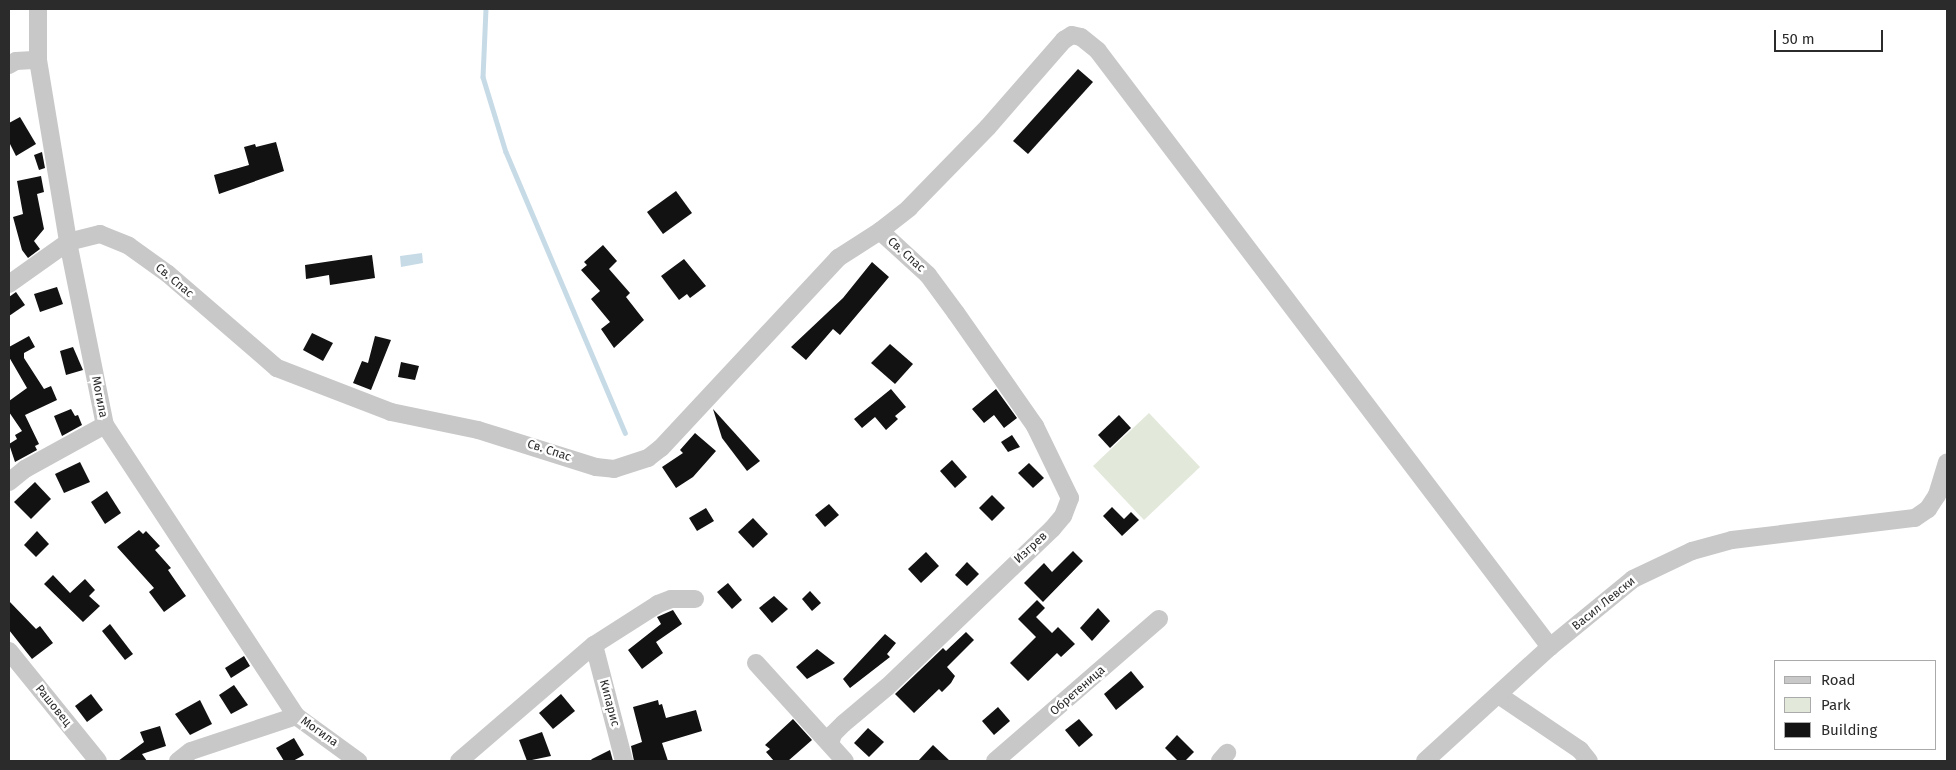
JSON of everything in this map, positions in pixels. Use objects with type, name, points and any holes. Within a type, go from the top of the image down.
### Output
[{"type":"street","name":"Могила","points":[[38,9],[38,60],[68,242],[104,425],[296,716],[358,761]]},
{"type":"street","points":[[880,231],[909,208],[988,127],[1064,40],[1072,35],[1080,37],[1104,59],[1550,647]]},
{"type":"street","points":[[9,65],[38,60]]},
{"type":"street","name":"Св. Спас","points":[[68,242],[100,234],[130,246],[168,274],[278,368],[391,412],[478,430],[596,467],[614,470],[648,458],[661,448],[838,258],[880,231],[928,275],[956,313]]},
{"type":"street","points":[[9,284],[68,242]]},
{"type":"street","name":"Изгрев","points":[[830,744],[833,734],[843,724],[887,687],[1052,529],[1063,516],[1070,498],[1035,426],[956,313]]},
{"type":"street","points":[[9,482],[25,469],[104,425]]},
{"type":"street","name":"Васил Левски","points":[[1425,761],[1500,696],[1550,647],[1633,579],[1692,551],[1732,540],[1915,518],[1928,509],[1937,495],[1946,467]]},
{"type":"street","points":[[459,761],[594,644],[658,604],[671,599],[695,599]]},
{"type":"street","name":"Обретеница","points":[[995,761],[1159,619]]},
{"type":"street","name":"Кипарис","points":[[594,644],[624,761]]},
{"type":"street","name":"Рашовец","points":[[9,651],[98,761]]},
{"type":"street","points":[[756,663],[845,761]]},
{"type":"street","points":[[1500,696],[1580,750],[1589,761]]},
{"type":"street","points":[[178,761],[191,750],[296,716]]},
{"type":"green space","points":[[1149,413],[1200,467],[1144,520],[1093,466]]},
{"type":"water","points":[[422,253],[423,263],[401,267],[400,256]]},
{"type":"building","points":[[1078,69],[1093,82],[1028,154],[1013,141]]},
{"type":"building","points":[[20,117],[36,144],[16,156],[9,142],[9,123]]},
{"type":"building","points":[[276,142],[284,171],[219,194],[214,175],[249,165],[244,147],[255,144],[256,147]]},
{"type":"building","points":[[42,152],[45,168],[39,170],[34,155]]},
{"type":"building","points":[[41,176],[44,192],[37,194],[44,229],[34,241],[40,249],[28,258],[22,250],[13,217],[23,214],[17,181]]},
{"type":"building","points":[[676,191],[692,213],[663,234],[647,212]]},
{"type":"building","points":[[603,245],[617,261],[609,269],[630,293],[626,297],[644,320],[614,348],[601,329],[610,322],[591,299],[600,291],[581,270],[587,265],[584,262]]},
{"type":"building","points":[[372,255],[375,278],[330,285],[329,275],[306,279],[305,265]]},
{"type":"building","points":[[684,259],[706,286],[690,298],[687,294],[679,300],[661,276]]},
{"type":"building","points":[[872,262],[889,277],[840,335],[833,329],[806,360],[791,347],[843,298]]},
{"type":"building","points":[[57,287],[63,304],[40,312],[34,294]]},
{"type":"building","points":[[16,292],[25,305],[9,316],[9,297]]},
{"type":"building","points":[[312,333],[333,343],[323,361],[303,350]]},
{"type":"building","points":[[29,336],[35,347],[24,353],[24,358],[44,389],[51,386],[57,400],[25,415],[39,444],[35,446],[37,450],[15,462],[9,444],[17,439],[15,435],[22,431],[9,412],[9,401],[27,388],[9,357],[9,347]]},
{"type":"building","points":[[375,336],[391,340],[371,390],[353,383],[362,361],[368,363]]},
{"type":"building","points":[[890,344],[913,364],[895,384],[871,363]]},
{"type":"building","points":[[73,347],[83,370],[66,375],[60,351]]},
{"type":"building","points":[[401,362],[419,366],[415,380],[398,377]]},
{"type":"building","points":[[891,389],[906,407],[895,416],[898,419],[886,430],[875,417],[862,428],[854,419]]},
{"type":"building","points":[[996,389],[1017,418],[1004,428],[994,415],[984,423],[972,409]]},
{"type":"building","points":[[71,409],[75,416],[78,415],[82,425],[62,436],[54,416]]},
{"type":"building","points":[[713,409],[760,461],[747,471],[722,438]]},
{"type":"building","points":[[1119,415],[1131,428],[1110,448],[1098,435]]},
{"type":"building","points":[[695,433],[716,451],[693,477],[676,488],[662,467],[683,453],[680,450]]},
{"type":"building","points":[[1012,435],[1020,447],[1008,452],[1001,442]]},
{"type":"building","points":[[952,460],[967,477],[955,488],[940,471]]},
{"type":"building","points":[[80,462],[90,482],[64,493],[55,474]]},
{"type":"building","points":[[1029,463],[1044,478],[1033,488],[1018,473]]},
{"type":"building","points":[[35,482],[51,499],[31,519],[14,502]]},
{"type":"building","points":[[107,491],[121,513],[105,524],[91,502]]},
{"type":"building","points":[[992,495],[1005,508],[992,521],[979,508]]},
{"type":"building","points":[[829,504],[839,515],[825,527],[815,515]]},
{"type":"building","points":[[1112,507],[1124,519],[1131,512],[1139,520],[1122,536],[1103,516]]},
{"type":"building","points":[[706,508],[714,521],[697,531],[689,518]]},
{"type":"building","points":[[753,518],[768,534],[753,548],[738,532]]},
{"type":"building","points":[[139,530],[143,534],[146,531],[160,546],[155,550],[171,568],[168,570],[186,596],[164,612],[149,592],[154,588],[117,547]]},
{"type":"building","points":[[37,531],[49,544],[36,557],[24,545]]},
{"type":"building","points":[[1073,551],[1083,561],[1043,602],[1024,583],[1044,563],[1052,572]]},
{"type":"building","points":[[926,552],[939,566],[921,583],[908,569]]},
{"type":"building","points":[[967,562],[979,574],[967,586],[955,575]]},
{"type":"building","points":[[53,575],[70,593],[85,579],[95,590],[89,596],[100,606],[83,622],[44,584]]},
{"type":"building","points":[[728,583],[742,600],[732,609],[717,592]]},
{"type":"building","points":[[810,591],[821,603],[812,611],[802,599]]},
{"type":"building","points":[[774,596],[788,609],[772,623],[759,608]]},
{"type":"building","points":[[1037,600],[1045,608],[1036,617],[1052,633],[1058,627],[1075,644],[1061,657],[1057,653],[1028,681],[1010,663],[1036,637],[1018,619]]},
{"type":"building","points":[[9,601],[36,629],[40,626],[53,643],[32,659],[9,630]]},
{"type":"building","points":[[1098,608],[1110,621],[1092,641],[1080,628]]},
{"type":"building","points":[[673,610],[682,624],[656,642],[663,653],[642,669],[628,650],[661,624],[657,617]]},
{"type":"building","points":[[110,624],[133,654],[125,660],[102,631]]},
{"type":"building","points":[[966,632],[974,640],[947,667],[955,676],[951,683],[942,692],[939,689],[914,713],[895,694],[943,648],[946,651]]},
{"type":"building","points":[[885,634],[896,643],[887,654],[890,657],[850,688],[843,679]]},
{"type":"building","points":[[817,649],[835,663],[807,679],[796,667]]},
{"type":"building","points":[[244,656],[250,666],[231,678],[225,668]]},
{"type":"building","points":[[1131,671],[1144,687],[1116,710],[1104,694]]},
{"type":"building","points":[[234,685],[248,705],[231,714],[219,695]]},
{"type":"building","points":[[91,694],[103,710],[87,722],[75,706]]},
{"type":"building","points":[[561,694],[575,711],[553,729],[539,713]]},
{"type":"building","points":[[200,700],[212,724],[190,735],[175,714]]},
{"type":"building","points":[[658,700],[659,705],[662,704],[666,718],[696,710],[702,731],[662,743],[668,761],[634,761],[631,746],[642,742],[633,707]]},
{"type":"building","points":[[998,707],[1010,721],[994,735],[982,721]]},
{"type":"building","points":[[793,719],[812,740],[788,761],[774,761],[766,752],[770,749],[765,745]]},
{"type":"building","points":[[1079,719],[1093,735],[1079,747],[1065,730]]},
{"type":"building","points":[[160,726],[166,746],[142,754],[147,761],[118,761],[144,742],[140,732]]},
{"type":"building","points":[[868,728],[884,742],[869,757],[854,743]]},
{"type":"building","points":[[542,732],[551,756],[527,761],[519,740]]},
{"type":"building","points":[[1177,735],[1194,752],[1185,761],[1178,761],[1165,748]]},
{"type":"building","points":[[294,738],[304,755],[293,761],[284,761],[276,748]]},
{"type":"building","points":[[933,745],[950,761],[918,761]]},
{"type":"building","points":[[610,750],[613,761],[590,761],[592,759]]},
{"type":"waterway","points":[[486,9],[483,77],[506,152],[625,433]]}]
